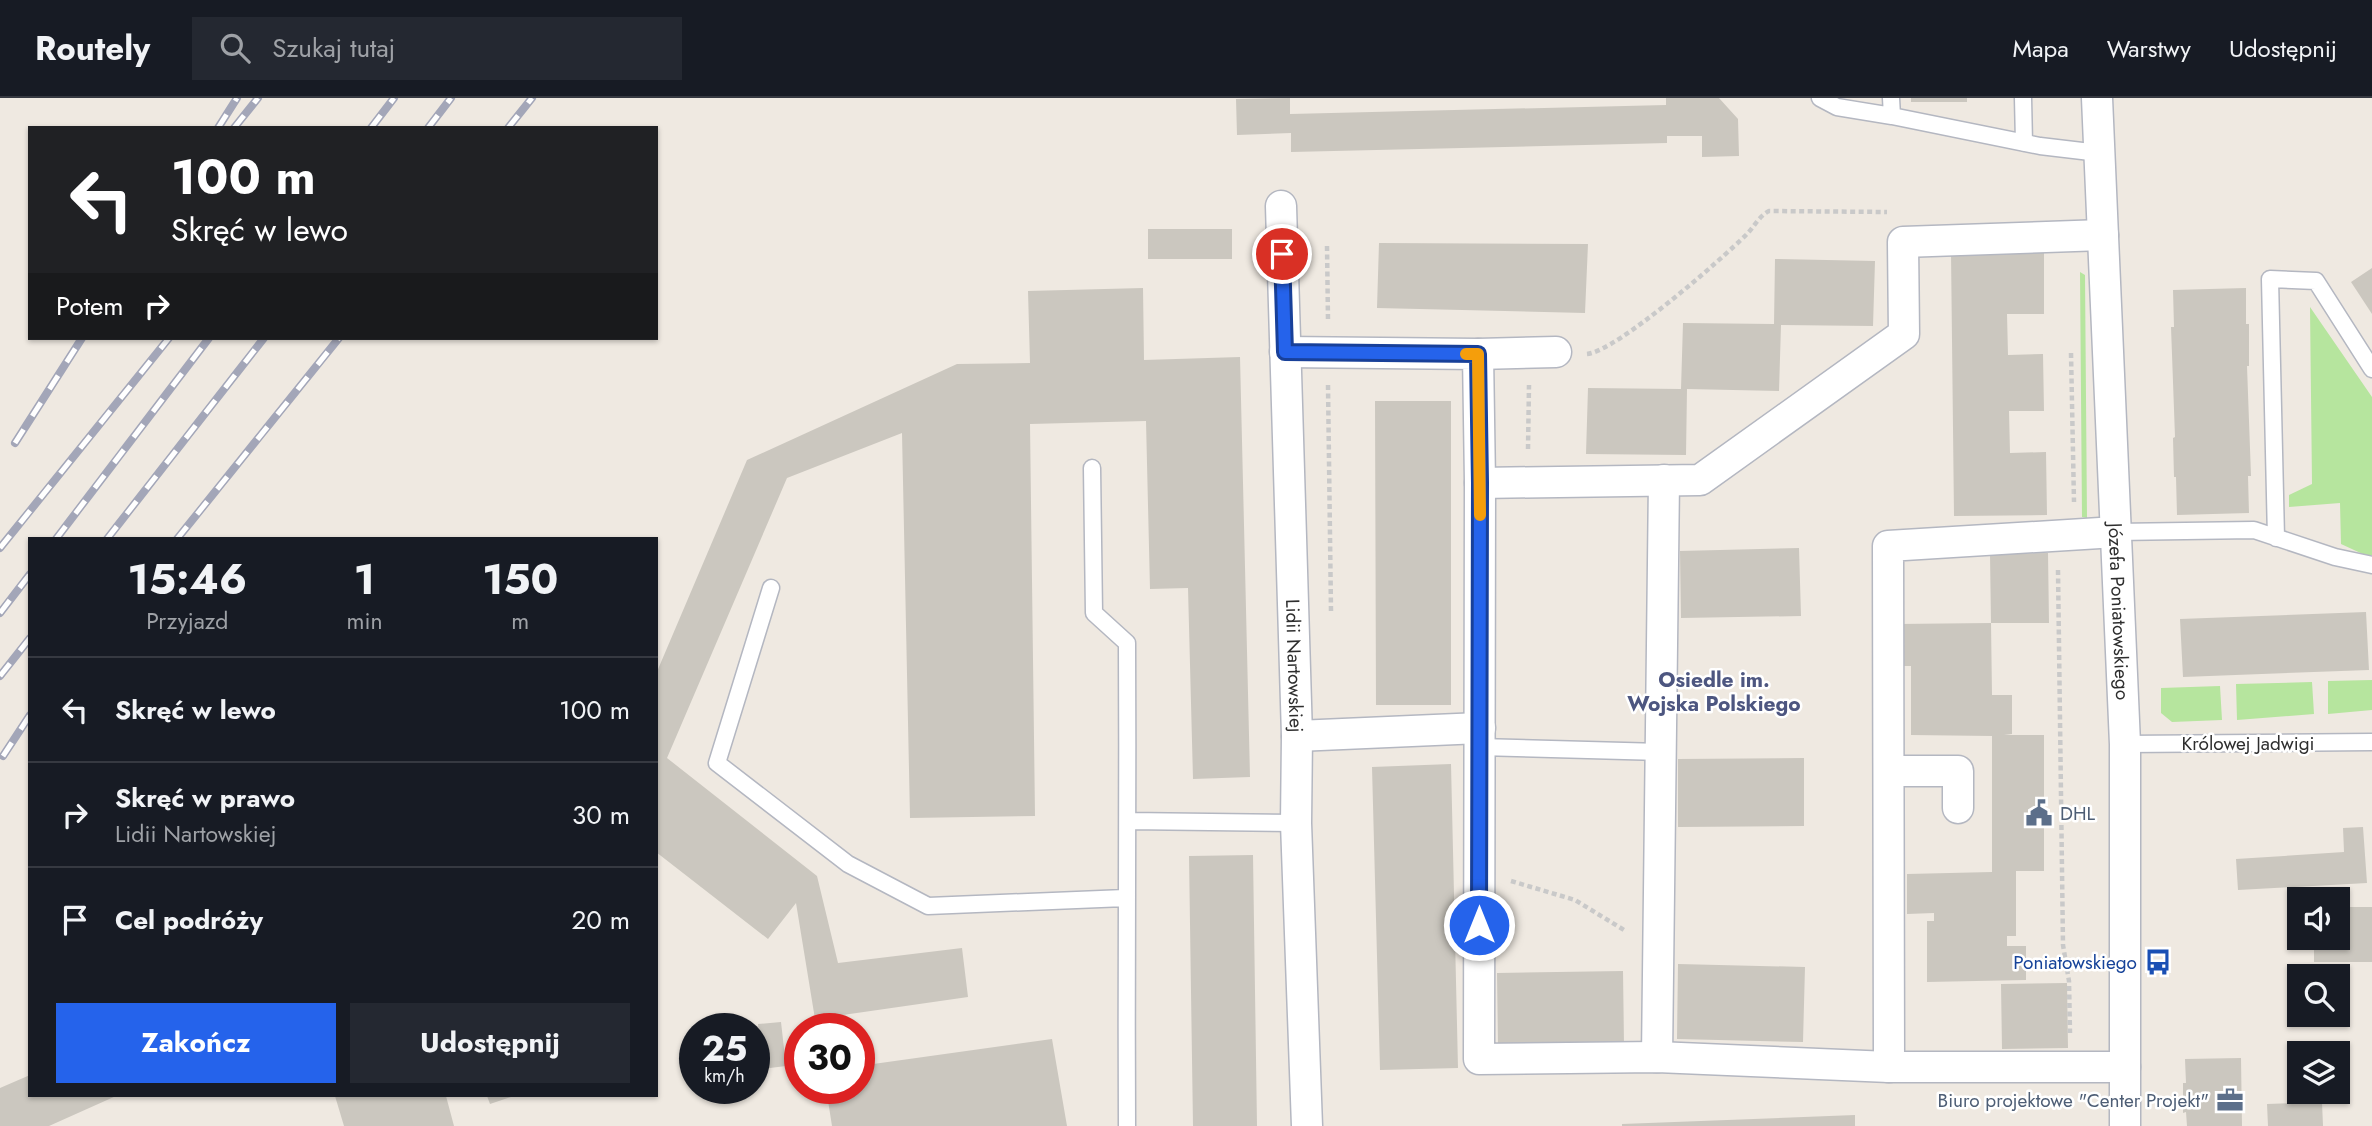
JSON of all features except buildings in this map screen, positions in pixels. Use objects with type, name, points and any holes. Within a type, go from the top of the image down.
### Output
[{"type":"street","name":"Józefa Poniatowskiego","points":[[2097,98],[2125,744],[2125,1126]]},
{"type":"street","name":"Lidii Nartowskiej","points":[[1281,206],[1297,736],[1296,823],[1307,1126]]},
{"type":"street","points":[[1480,483],[1700,480],[1904,334],[1903,242],[2102,236]]},
{"type":"street","points":[[1285,352],[1556,352]]},
{"type":"street","points":[[1478,354],[1479,1059],[1657,1057],[1889,1067],[2125,1067]]},
{"type":"street","points":[[1657,1057],[1664,480]]},
{"type":"street","points":[[1889,1067],[1888,545],[2116,532]]},
{"type":"street","points":[[1297,736],[1480,738]]},
{"type":"street","points":[[1889,771],[1958,771],[1958,808]]},
{"type":"lane","points":[[1820,98],[1837,107],[2024,144],[2099,153]]},
{"type":"lane","points":[[1891,98],[1892,116]]},
{"type":"lane","points":[[2023,98],[2024,144]]},
{"type":"lane","points":[[2276,538],[2270,279],[2316,281],[2372,369]]},
{"type":"lane","points":[[1092,468],[1094,613],[1127,643],[1127,1126]]},
{"type":"lane","points":[[2116,532],[2255,530],[2334,557],[2372,565]]},
{"type":"lane","points":[[771,588],[718,763],[848,864],[928,906],[1125,898]]},
{"type":"lane","points":[[1480,738],[1661,752]]},
{"type":"lane","name":"Królowej Jadwigi","points":[[2125,744],[2372,742]]},
{"type":"lane","points":[[1128,821],[1296,823]]},
{"type":"path","points":[[1556,352],[1563,357],[1599,351],[1668,303],[1747,234],[1764,213],[1769,211],[1893,212],[1903,242]]},
{"type":"path","points":[[2071,346],[2074,523],[2071,535],[2058,544],[2063,945],[2069,981],[2070,1053],[2082,1067]]},
{"type":"path","points":[[1528,450],[1529,375]]},
{"type":"path","points":[[1480,872],[1575,901],[1598,913],[1658,955]]},
{"type":"green space","points":[[2080,272],[2085,275],[2087,518],[2082,517]]},
{"type":"green space","points":[[2310,307],[2372,397],[2372,555],[2367,556],[2341,544],[2340,503],[2289,507],[2289,495],[2312,484]]},
{"type":"green space","points":[[2372,680],[2372,710],[2328,714],[2328,681]]},
{"type":"green space","points":[[2312,682],[2314,714],[2237,720],[2236,684]]},
{"type":"green space","points":[[2220,686],[2222,720],[2172,722],[2161,713],[2161,688]]},
{"type":"railway","points":[[219,126],[237,98]]},
{"type":"railway","points":[[236,126],[258,98]]},
{"type":"railway","points":[[373,126],[394,98]]},
{"type":"railway","points":[[430,126],[451,98]]},
{"type":"railway","points":[[510,126],[532,98]]},
{"type":"railway","points":[[15,443],[81,340]]},
{"type":"railway","points":[[0,548],[167,340]]},
{"type":"railway","points":[[58,537],[207,340]]},
{"type":"railway","points":[[109,537],[262,340]]},
{"type":"railway","points":[[179,537],[337,340]]},
{"type":"railway","points":[[0,613],[28,577]]},
{"type":"railway","points":[[0,676],[28,641]]},
{"type":"railway","points":[[3,756],[28,718]]},
{"type":"slow traffic","points":[[1466,354],[1478,354],[1480,515]]},
{"type":"place","name":"DHL","points":[[2039,813]]},
{"type":"place","name":"Poniatowskiego","points":[[2158,962]]},
{"type":"place","name":"Biuro projektowe \"Center Projekt\"","points":[[2230,1100]]},
{"type":"district","name":"Osiedle im. Wojska Polskiego","points":[[1714,692]]},
{"type":"route","points":[[1282,254],[1285,352],[1478,354],[1479,925]]}]
